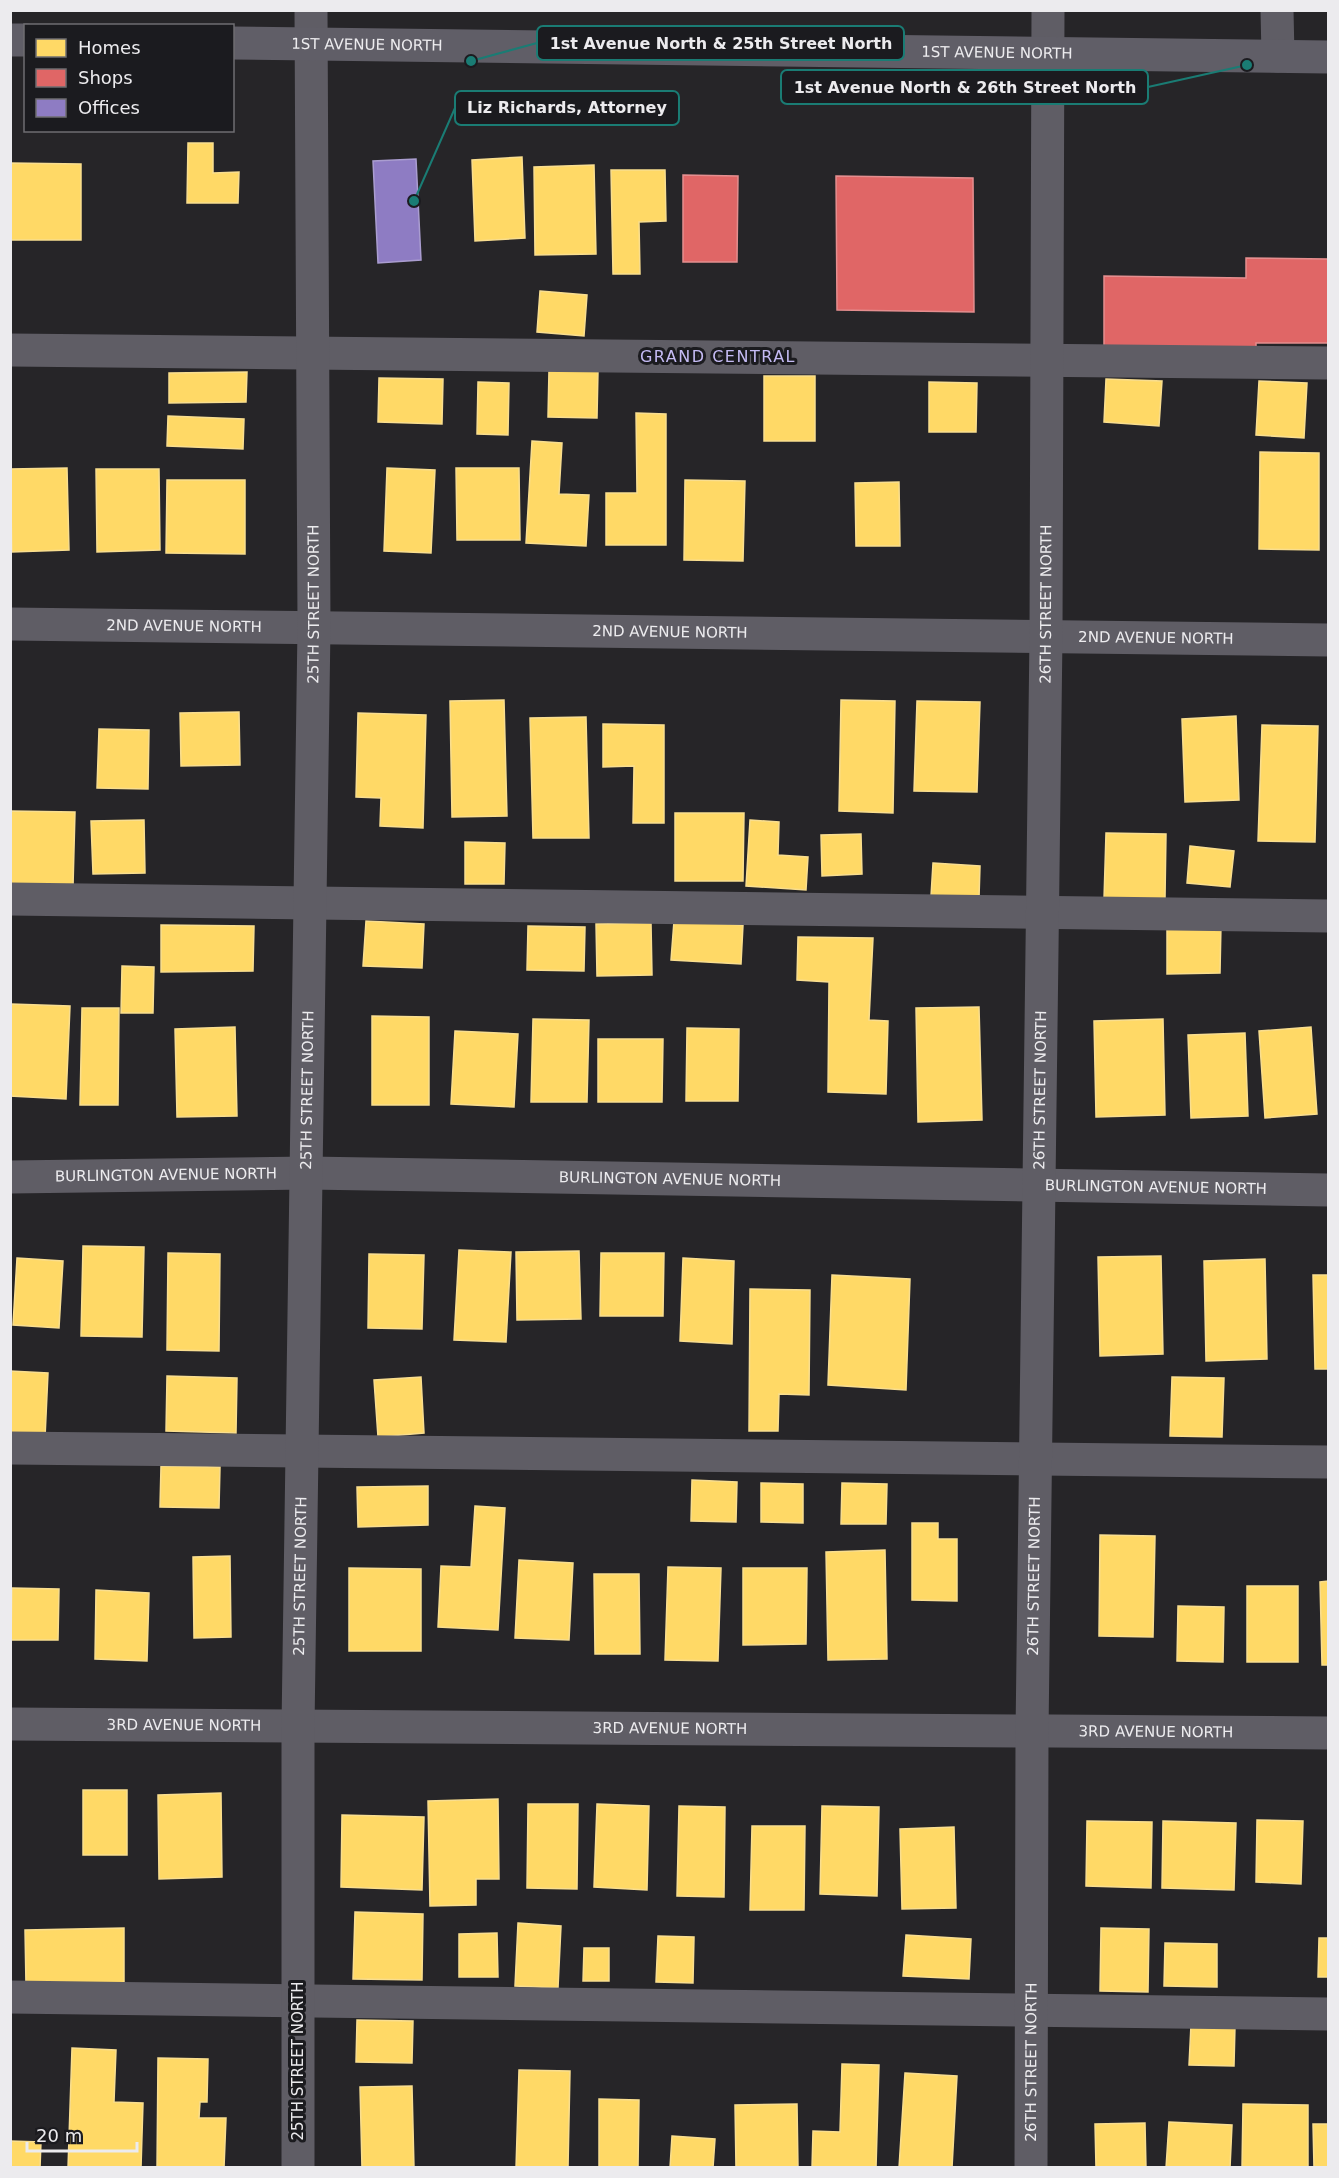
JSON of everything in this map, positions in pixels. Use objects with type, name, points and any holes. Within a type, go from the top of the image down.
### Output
[{"type":"main road","name":"1ST AVENUE NORTH","points":[[234,43],[1329,57]]},
{"type":"street","name":"25TH STREET NORTH","points":[[298,2168],[298,1727],[308,1173],[314,627],[311,10]]},
{"type":"street","name":"26TH STREET NORTH","points":[[1031,2168],[1032,1733],[1046,636],[1048,10]]},
{"type":"street","points":[[1277,10],[1278,56]]},
{"type":"street","points":[[10,350],[1329,363]]},
{"type":"street","name":"2ND AVENUE NORTH","points":[[10,624],[1329,640]]},
{"type":"street","points":[[10,899],[1329,916]]},
{"type":"street","name":"BURLINGTON AVENUE NORTH","points":[[10,1177],[308,1173],[1329,1190]]},
{"type":"street","points":[[10,1448],[1329,1462]]},
{"type":"street","name":"3RD AVENUE NORTH","points":[[10,1724],[1032,1733],[1329,1733]]},
{"type":"street","points":[[10,1997],[1329,2014]]},
{"type":"building: Homes","points":[[188,143],[213,143],[213,173],[239,172],[238,203],[187,203]]},
{"type":"building: Homes","points":[[522,157],[525,238],[475,241],[472,160]]},
{"type":"building: Homes","points":[[10,163],[81,164],[81,240],[10,240]]},
{"type":"building: Homes","points":[[594,165],[596,254],[535,255],[534,167]]},
{"type":"building: Homes","points":[[611,170],[665,170],[666,221],[639,222],[640,274],[613,274]]},
{"type":"building: Homes","points":[[540,291],[587,295],[584,336],[537,332]]},
{"type":"building: Homes","points":[[549,370],[598,371],[597,418],[548,417]]},
{"type":"building: Homes","points":[[247,372],[246,402],[169,403],[169,373]]},
{"type":"building: Homes","points":[[764,376],[815,376],[815,441],[764,441]]},
{"type":"building: Homes","points":[[379,378],[443,379],[442,424],[378,422]]},
{"type":"building: Homes","points":[[1106,379],[1162,381],[1159,426],[1104,422]]},
{"type":"building: Homes","points":[[1259,381],[1307,383],[1304,438],[1256,435]]},
{"type":"building: Homes","points":[[478,382],[509,383],[508,435],[477,434]]},
{"type":"building: Homes","points":[[929,382],[977,383],[976,432],[929,432]]},
{"type":"building: Homes","points":[[636,413],[666,414],[666,545],[606,545],[606,493],[637,493]]},
{"type":"building: Homes","points":[[168,416],[244,419],[243,449],[167,446]]},
{"type":"building: Homes","points":[[532,441],[562,443],[559,494],[589,495],[586,546],[526,543]]},
{"type":"building: Homes","points":[[1260,452],[1319,453],[1319,550],[1259,549]]},
{"type":"building: Homes","points":[[67,468],[69,550],[12,552],[10,469]]},
{"type":"building: Homes","points":[[387,468],[435,470],[431,553],[384,551]]},
{"type":"building: Homes","points":[[456,468],[519,468],[520,540],[457,540]]},
{"type":"building: Homes","points":[[96,469],[159,469],[160,550],[97,552]]},
{"type":"building: Homes","points":[[167,480],[245,480],[245,554],[166,553]]},
{"type":"building: Homes","points":[[685,480],[745,481],[743,561],[684,560]]},
{"type":"building: Homes","points":[[899,482],[900,546],[856,546],[855,483]]},
{"type":"building: Homes","points":[[504,700],[507,816],[452,817],[450,701]]},
{"type":"building: Homes","points":[[841,700],[895,701],[893,813],[839,811]]},
{"type":"building: Homes","points":[[917,701],[980,702],[977,792],[914,791]]},
{"type":"building: Homes","points":[[239,712],[240,765],[181,766],[180,713]]},
{"type":"building: Homes","points":[[358,713],[426,715],[423,828],[380,826],[381,798],[356,797]]},
{"type":"building: Homes","points":[[1236,716],[1239,800],[1185,802],[1182,719]]},
{"type":"building: Homes","points":[[586,717],[589,838],[533,838],[530,718]]},
{"type":"building: Homes","points":[[603,724],[664,725],[664,823],[633,823],[634,766],[603,767]]},
{"type":"building: Homes","points":[[1262,725],[1318,726],[1315,842],[1258,841]]},
{"type":"building: Homes","points":[[99,729],[149,730],[148,789],[97,788]]},
{"type":"building: Homes","points":[[10,811],[75,812],[73,887],[10,885]]},
{"type":"building: Homes","points":[[675,813],[744,813],[743,881],[675,881]]},
{"type":"building: Homes","points":[[144,820],[145,873],[93,874],[91,821]]},
{"type":"building: Homes","points":[[750,820],[779,822],[778,855],[808,857],[806,890],[746,886]]},
{"type":"building: Homes","points":[[1106,833],[1166,834],[1165,899],[1104,899]]},
{"type":"building: Homes","points":[[861,834],[862,874],[822,876],[821,835]]},
{"type":"building: Homes","points":[[465,842],[505,843],[504,884],[465,884]]},
{"type":"building: Homes","points":[[1190,846],[1234,851],[1230,887],[1187,883]]},
{"type":"building: Homes","points":[[933,863],[980,866],[979,898],[931,896]]},
{"type":"building: Homes","points":[[366,921],[424,924],[422,968],[363,966]]},
{"type":"building: Homes","points":[[674,921],[743,925],[741,964],[671,960]]},
{"type":"building: Homes","points":[[651,923],[652,975],[597,976],[596,924]]},
{"type":"building: Homes","points":[[161,925],[254,926],[253,971],[161,972]]},
{"type":"building: Homes","points":[[1221,925],[1220,973],[1167,974],[1167,926]]},
{"type":"building: Homes","points":[[528,926],[585,927],[584,971],[527,970]]},
{"type":"building: Homes","points":[[798,937],[873,938],[869,1020],[888,1021],[886,1094],[828,1092],[829,982],[797,980]]},
{"type":"building: Homes","points":[[122,966],[154,967],[153,1013],[121,1013]]},
{"type":"building: Homes","points":[[11,1004],[70,1006],[66,1099],[10,1096]]},
{"type":"building: Homes","points":[[979,1007],[982,1120],[918,1122],[916,1008]]},
{"type":"building: Homes","points":[[82,1008],[119,1008],[118,1105],[80,1105]]},
{"type":"building: Homes","points":[[372,1016],[429,1017],[429,1105],[372,1105]]},
{"type":"building: Homes","points":[[533,1019],[589,1020],[587,1102],[531,1102]]},
{"type":"building: Homes","points":[[1163,1019],[1165,1115],[1096,1117],[1094,1021]]},
{"type":"building: Homes","points":[[235,1027],[237,1116],[177,1117],[175,1029]]},
{"type":"building: Homes","points":[[1311,1027],[1317,1114],[1265,1118],[1259,1031]]},
{"type":"building: Homes","points":[[687,1028],[739,1029],[738,1101],[686,1101]]},
{"type":"building: Homes","points":[[455,1031],[518,1034],[514,1107],[451,1104]]},
{"type":"building: Homes","points":[[1245,1033],[1248,1116],[1191,1118],[1188,1035]]},
{"type":"building: Homes","points":[[598,1039],[663,1039],[662,1102],[598,1102]]},
{"type":"building: Homes","points":[[83,1246],[144,1247],[142,1337],[81,1336]]},
{"type":"building: Homes","points":[[459,1250],[511,1252],[506,1342],[454,1340]]},
{"type":"building: Homes","points":[[579,1251],[581,1319],[517,1320],[516,1252]]},
{"type":"building: Homes","points":[[168,1253],[220,1254],[219,1351],[167,1350]]},
{"type":"building: Homes","points":[[601,1253],[664,1253],[663,1316],[600,1316]]},
{"type":"building: Homes","points":[[369,1254],[424,1255],[422,1329],[368,1328]]},
{"type":"building: Homes","points":[[1161,1256],[1163,1354],[1100,1356],[1098,1257]]},
{"type":"building: Homes","points":[[17,1258],[63,1261],[59,1328],[13,1325]]},
{"type":"building: Homes","points":[[683,1258],[734,1261],[732,1344],[680,1341]]},
{"type":"building: Homes","points":[[1265,1259],[1267,1359],[1206,1361],[1204,1261]]},
{"type":"building: Homes","points":[[832,1275],[910,1279],[906,1390],[828,1385]]},
{"type":"building: Homes","points":[[1313,1275],[1328,1275],[1328,1369],[1315,1369]]},
{"type":"building: Homes","points":[[750,1289],[810,1290],[809,1395],[779,1394],[778,1431],[749,1431]]},
{"type":"building: Homes","points":[[10,1371],[48,1373],[45,1438],[10,1436]]},
{"type":"building: Homes","points":[[167,1376],[237,1378],[236,1433],[166,1431]]},
{"type":"building: Homes","points":[[421,1377],[424,1433],[378,1437],[374,1380]]},
{"type":"building: Homes","points":[[1172,1377],[1224,1378],[1222,1437],[1170,1436]]},
{"type":"building: Homes","points":[[161,1466],[220,1467],[219,1508],[160,1507]]},
{"type":"building: Homes","points":[[692,1480],[737,1482],[736,1522],[691,1521]]},
{"type":"building: Homes","points":[[761,1483],[803,1484],[803,1523],[761,1522]]},
{"type":"building: Homes","points":[[842,1483],[887,1484],[886,1524],[841,1524]]},
{"type":"building: Homes","points":[[428,1486],[428,1525],[358,1527],[357,1487]]},
{"type":"building: Homes","points":[[475,1506],[505,1508],[498,1630],[438,1627],[441,1566],[471,1567]]},
{"type":"building: Homes","points":[[912,1523],[938,1523],[938,1539],[957,1539],[957,1601],[912,1600]]},
{"type":"building: Homes","points":[[1100,1535],[1155,1536],[1153,1637],[1099,1636]]},
{"type":"building: Homes","points":[[885,1550],[887,1659],[828,1660],[826,1552]]},
{"type":"building: Homes","points":[[230,1556],[231,1637],[194,1638],[193,1557]]},
{"type":"building: Homes","points":[[519,1560],[573,1563],[569,1640],[515,1638]]},
{"type":"building: Homes","points":[[668,1567],[721,1568],[718,1661],[665,1660]]},
{"type":"building: Homes","points":[[349,1568],[421,1569],[421,1651],[349,1651]]},
{"type":"building: Homes","points":[[743,1568],[807,1568],[806,1644],[743,1645]]},
{"type":"building: Homes","points":[[594,1574],[639,1574],[640,1654],[595,1654]]},
{"type":"building: Homes","points":[[1328,1581],[1328,1665],[1322,1665],[1320,1582]]},
{"type":"building: Homes","points":[[1247,1586],[1298,1586],[1298,1662],[1247,1662]]},
{"type":"building: Homes","points":[[12,1588],[59,1589],[58,1640],[11,1640]]},
{"type":"building: Homes","points":[[96,1590],[149,1593],[147,1661],[95,1659]]},
{"type":"building: Homes","points":[[1178,1606],[1224,1607],[1223,1662],[1177,1661]]},
{"type":"building: Homes","points":[[83,1790],[127,1790],[127,1855],[83,1855]]},
{"type":"building: Homes","points":[[221,1793],[222,1877],[159,1879],[158,1795]]},
{"type":"building: Homes","points":[[498,1799],[499,1879],[476,1879],[476,1905],[430,1906],[428,1801]]},
{"type":"building: Homes","points":[[528,1804],[578,1804],[577,1889],[527,1888]]},
{"type":"building: Homes","points":[[597,1804],[649,1806],[647,1890],[594,1887]]},
{"type":"building: Homes","points":[[679,1806],[725,1807],[724,1897],[677,1896]]},
{"type":"building: Homes","points":[[822,1806],[879,1807],[877,1896],[820,1894]]},
{"type":"building: Homes","points":[[342,1815],[424,1817],[422,1890],[341,1887]]},
{"type":"building: Homes","points":[[1257,1820],[1303,1821],[1301,1884],[1256,1882]]},
{"type":"building: Homes","points":[[1087,1821],[1152,1822],[1151,1888],[1086,1886]]},
{"type":"building: Homes","points":[[1163,1821],[1236,1823],[1234,1890],[1162,1888]]},
{"type":"building: Homes","points":[[752,1826],[805,1826],[804,1910],[750,1910]]},
{"type":"building: Homes","points":[[954,1827],[956,1908],[902,1909],[900,1829]]},
{"type":"building: Homes","points":[[355,1912],[423,1914],[422,1980],[353,1979]]},
{"type":"building: Homes","points":[[518,1923],[561,1926],[558,1988],[515,1986]]},
{"type":"building: Homes","points":[[124,1928],[124,1983],[26,1985],[25,1930]]},
{"type":"building: Homes","points":[[1101,1928],[1149,1929],[1148,1992],[1100,1991]]},
{"type":"building: Homes","points":[[497,1933],[498,1977],[459,1977],[459,1934]]},
{"type":"building: Homes","points":[[906,1935],[971,1939],[969,1979],[903,1976]]},
{"type":"building: Homes","points":[[658,1936],[694,1937],[693,1983],[656,1982]]},
{"type":"building: Homes","points":[[1319,1938],[1328,1938],[1328,1977],[1318,1977]]},
{"type":"building: Homes","points":[[1165,1943],[1217,1944],[1217,1987],[1164,1986]]},
{"type":"building: Homes","points":[[584,1948],[609,1948],[609,1981],[583,1981]]},
{"type":"building: Homes","points":[[357,2020],[413,2021],[412,2063],[356,2062]]},
{"type":"building: Homes","points":[[1191,2025],[1235,2026],[1234,2066],[1189,2065]]},
{"type":"building: Homes","points":[[72,2048],[116,2050],[114,2102],[143,2103],[141,2168],[68,2168]]},
{"type":"building: Homes","points":[[158,2058],[208,2059],[207,2102],[200,2102],[199,2118],[226,2118],[224,2168],[157,2168]]},
{"type":"building: Homes","points":[[842,2064],[879,2065],[876,2168],[812,2168],[813,2131],[840,2132]]},
{"type":"building: Homes","points":[[519,2070],[570,2071],[568,2168],[516,2168]]},
{"type":"building: Homes","points":[[905,2073],[957,2076],[952,2168],[899,2168]]},
{"type":"building: Homes","points":[[412,2086],[414,2168],[362,2168],[360,2087]]},
{"type":"building: Homes","points":[[599,2099],[639,2100],[638,2168],[599,2168]]},
{"type":"building: Homes","points":[[797,2104],[798,2168],[736,2168],[735,2105]]},
{"type":"building: Homes","points":[[1243,2104],[1308,2105],[1308,2168],[1242,2168]]},
{"type":"building: Homes","points":[[1169,2122],[1232,2125],[1230,2168],[1166,2168]]},
{"type":"building: Homes","points":[[1145,2123],[1146,2168],[1096,2168],[1095,2124]]},
{"type":"building: Homes","points":[[1313,2124],[1328,2124],[1328,2168],[1314,2168]]},
{"type":"building: Homes","points":[[672,2136],[715,2139],[713,2168],[670,2168]]},
{"type":"building: Homes","points":[[10,2141],[41,2142],[40,2168],[10,2168]]},
{"type":"building: Shops","points":[[683,175],[738,176],[737,262],[683,262]]},
{"type":"building: Shops","points":[[836,176],[973,178],[974,312],[837,310]]},
{"type":"building: Shops","points":[[1246,258],[1328,259],[1328,343],[1256,343],[1256,350],[1104,350],[1104,276],[1246,278]]},
{"type":"building: Offices","points":[[416,159],[421,260],[378,263],[373,161]]},
{"type":"place","name":"1st Avenue North & 25th Street North","points":[[471,61]]},
{"type":"place","name":"1st Avenue North & 26th Street North","points":[[1247,65]]},
{"type":"place","name":"Liz Richards, Attorney","points":[[414,201]]},
{"type":"district","name":"GRAND CENTRAL","points":[[718,356]]}]
